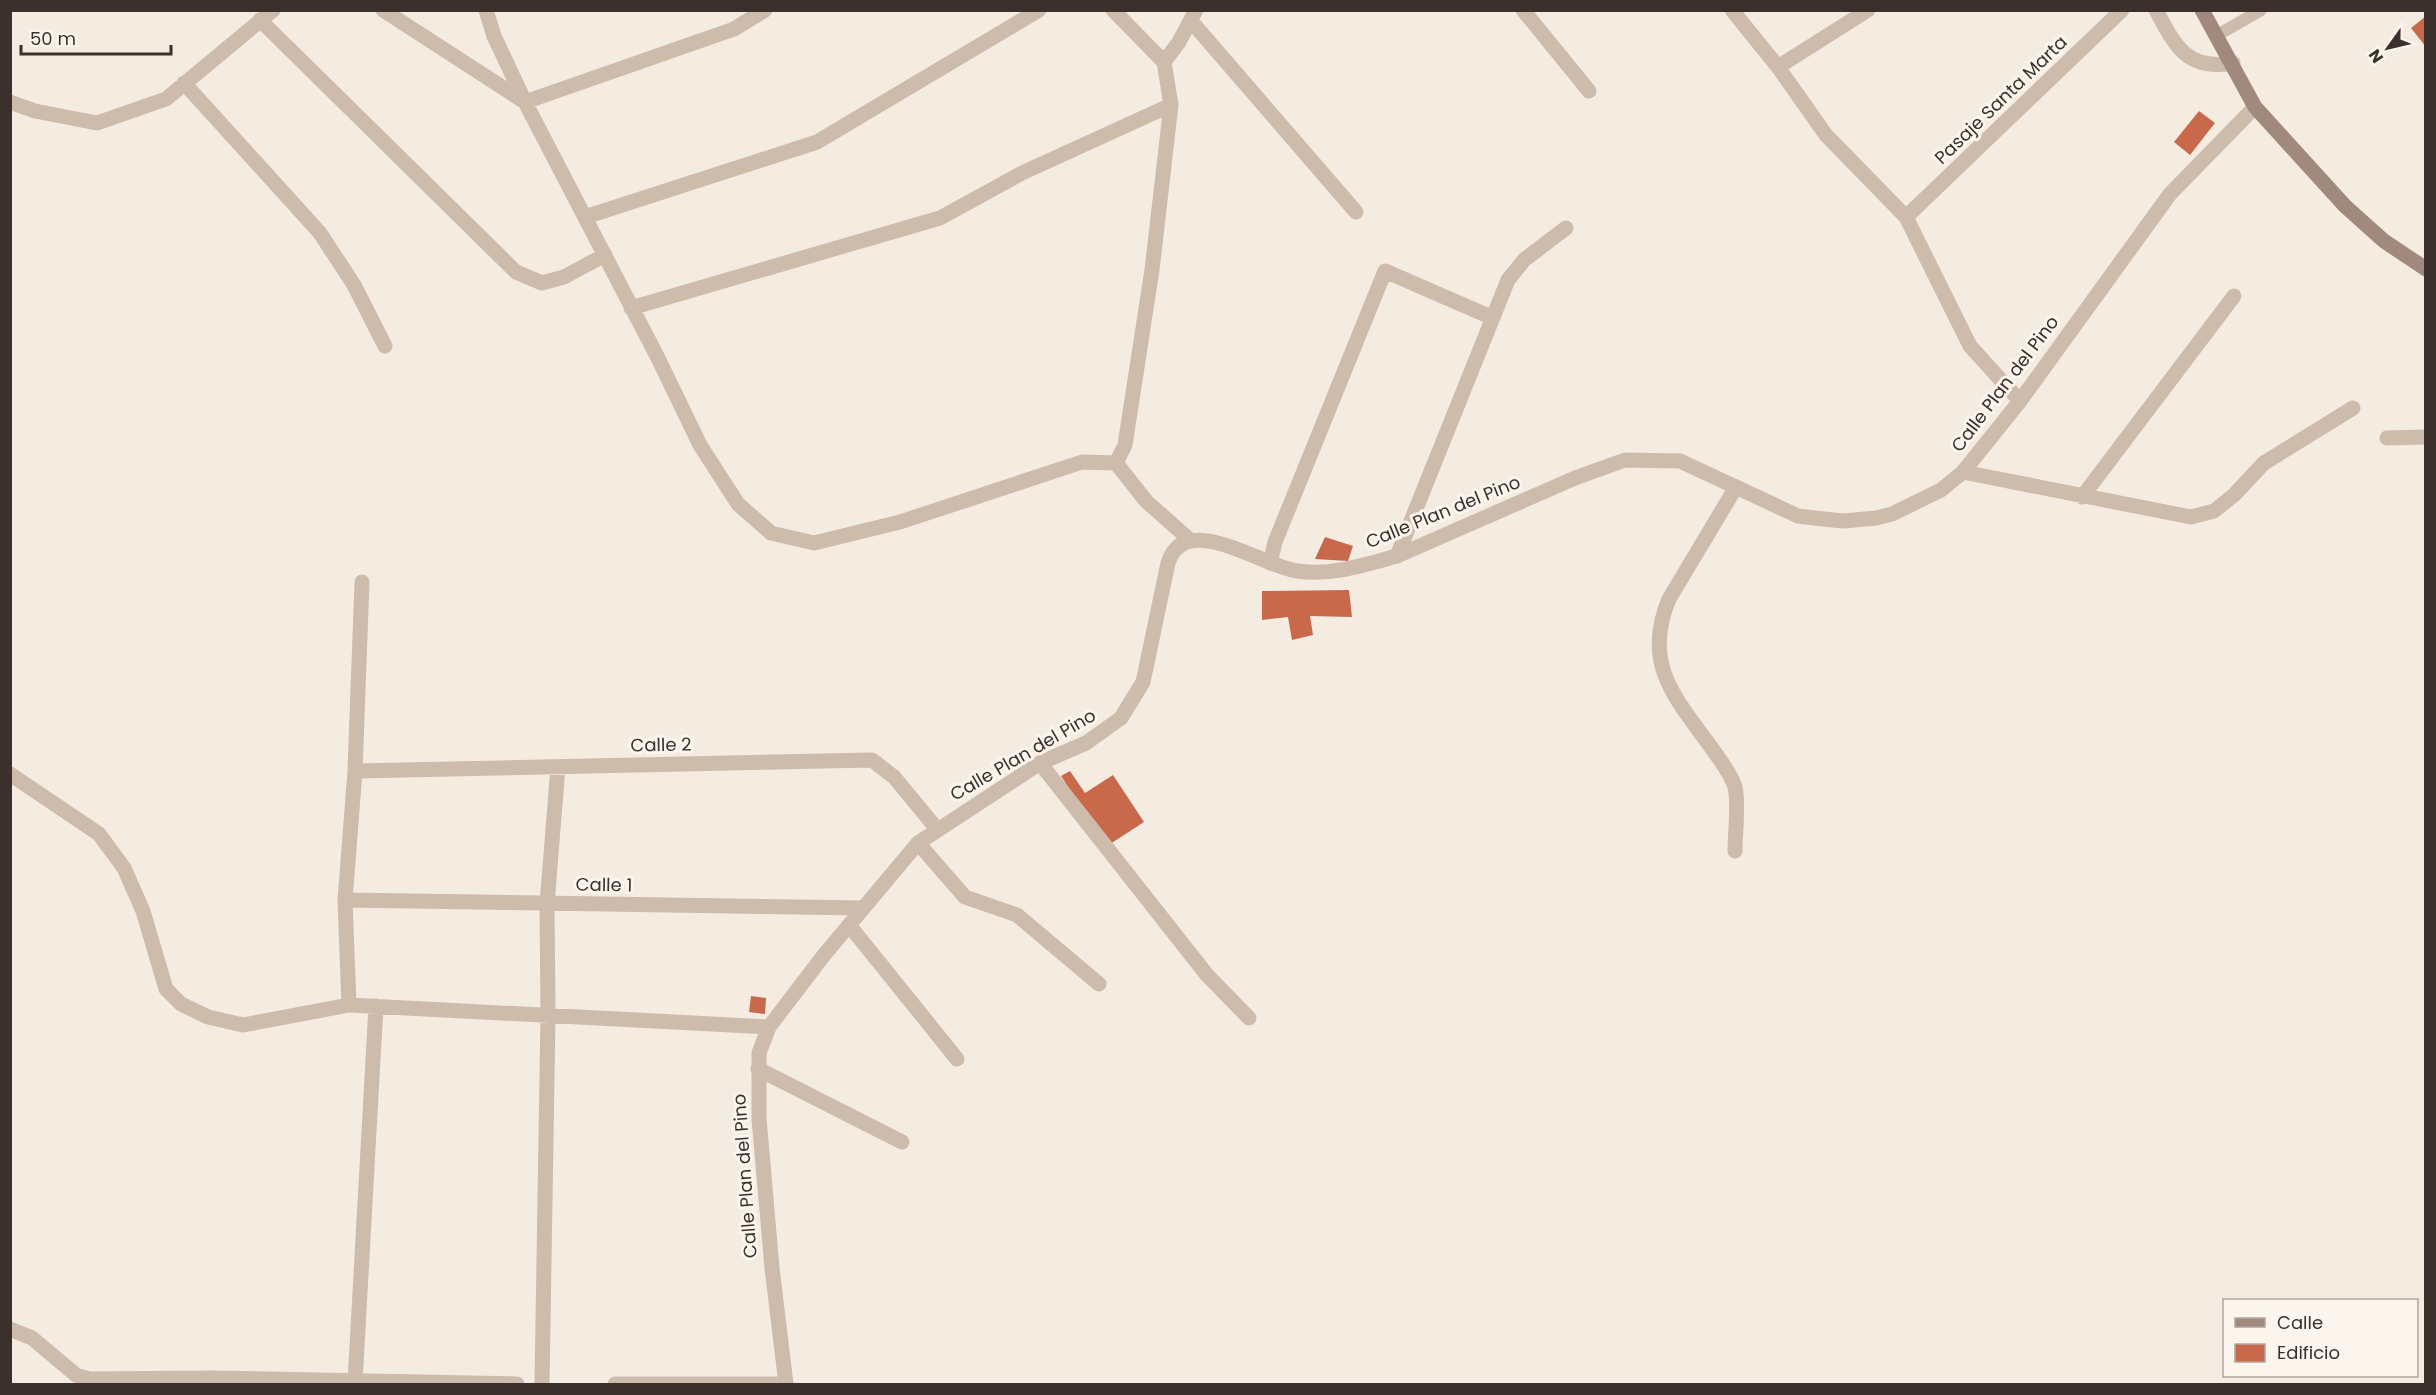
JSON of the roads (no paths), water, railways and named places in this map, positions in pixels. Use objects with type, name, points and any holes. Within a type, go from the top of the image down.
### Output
[{"type":"main road","points":[[2202,10],[2234,63],[2255,107],[2345,206],[2384,241],[2426,269]]},
{"type":"street","points":[[10,102],[35,111],[98,123],[166,99],[273,10]]},
{"type":"street","points":[[383,10],[525,102]]},
{"type":"street","points":[[525,102],[734,29],[765,10]]},
{"type":"street","points":[[585,218],[817,142],[1039,10]]},
{"type":"street","points":[[1113,10],[1164,62],[1171,105],[1152,270],[1125,445],[1116,463]]},
{"type":"street","points":[[1523,10],[1589,91]]},
{"type":"street","points":[[1732,10],[1778,67],[1826,135],[1906,217],[1970,346],[2020,401]]},
{"type":"street","points":[[1778,67],[1868,10]]},
{"type":"street","name":"Pasaje Santa Marta","points":[[1906,217],[2122,10]]},
{"type":"street","points":[[2156,10],[2168,33],[2189,58],[2211,67],[2234,63]]},
{"type":"street","points":[[489,12],[494,36],[525,102],[700,445],[738,504],[771,533],[814,543],[900,522],[1082,462],[1116,463]]},
{"type":"street","points":[[1164,62],[1194,16],[1356,212]]},
{"type":"street","points":[[260,20],[516,272],[542,283],[564,277],[605,255]]},
{"type":"street","points":[[184,83],[320,233],[354,285],[385,346]]},
{"type":"street","points":[[631,308],[940,218],[1022,173],[1171,105]]},
{"type":"street","name":"Calle Plan del Pino","points":[[786,1384],[770,1245],[759,1118],[759,1053],[769,1027],[849,925],[918,843],[1040,763],[1102,733],[1121,718],[1143,682],[1155,617],[1172,552],[1179,544],[1190,540],[1208,539],[1296,571],[1321,572],[1361,567],[1397,556],[1575,478],[1625,460],[1680,460],[1798,516],[1861,520],[1892,514],[1941,490],[1963,472],[2020,401],[2170,194],[2255,107]]},
{"type":"street","points":[[1397,556],[1509,280],[1524,260],[1566,228]]},
{"type":"street","points":[[1270,563],[1275,542],[1385,271],[1493,318]]},
{"type":"street","points":[[2082,496],[2234,296]]},
{"type":"street","points":[[1963,472],[2191,517],[2214,512],[2234,495],[2264,463],[2353,408]]},
{"type":"street","points":[[2387,438],[2426,437]]},
{"type":"street","points":[[1116,463],[1146,501],[1190,540]]},
{"type":"street","points":[[1735,851],[1735,787],[1723,765],[1669,689],[1659,664],[1661,617],[1669,599],[1736,487]]},
{"type":"street","points":[[349,1005],[345,900],[355,771],[362,582]]},
{"type":"street","name":"Calle 2","points":[[355,771],[872,760],[894,777],[937,829]]},
{"type":"street","points":[[1040,763],[1207,975],[1250,1018]]},
{"type":"street","points":[[542,1384],[548,1015],[547,904],[558,767]]},
{"type":"street","points":[[10,774],[99,834],[124,868],[143,911],[166,989],[181,1004],[208,1017],[243,1025],[349,1005],[769,1027]]},
{"type":"street","points":[[918,843],[965,897],[1017,915],[1099,984]]},
{"type":"street","name":"Calle 1","points":[[345,900],[863,908]]},
{"type":"street","points":[[849,925],[957,1059]]},
{"type":"street","points":[[355,1382],[376,1006]]},
{"type":"street","points":[[758,1069],[902,1142]]},
{"type":"street","points":[[10,1329],[32,1338],[70,1371],[91,1382],[212,1378],[517,1384]]},
{"type":"street","points":[[615,1384],[786,1384]]},
{"type":"lane","points":[[2216,36],[2261,10]]}]
